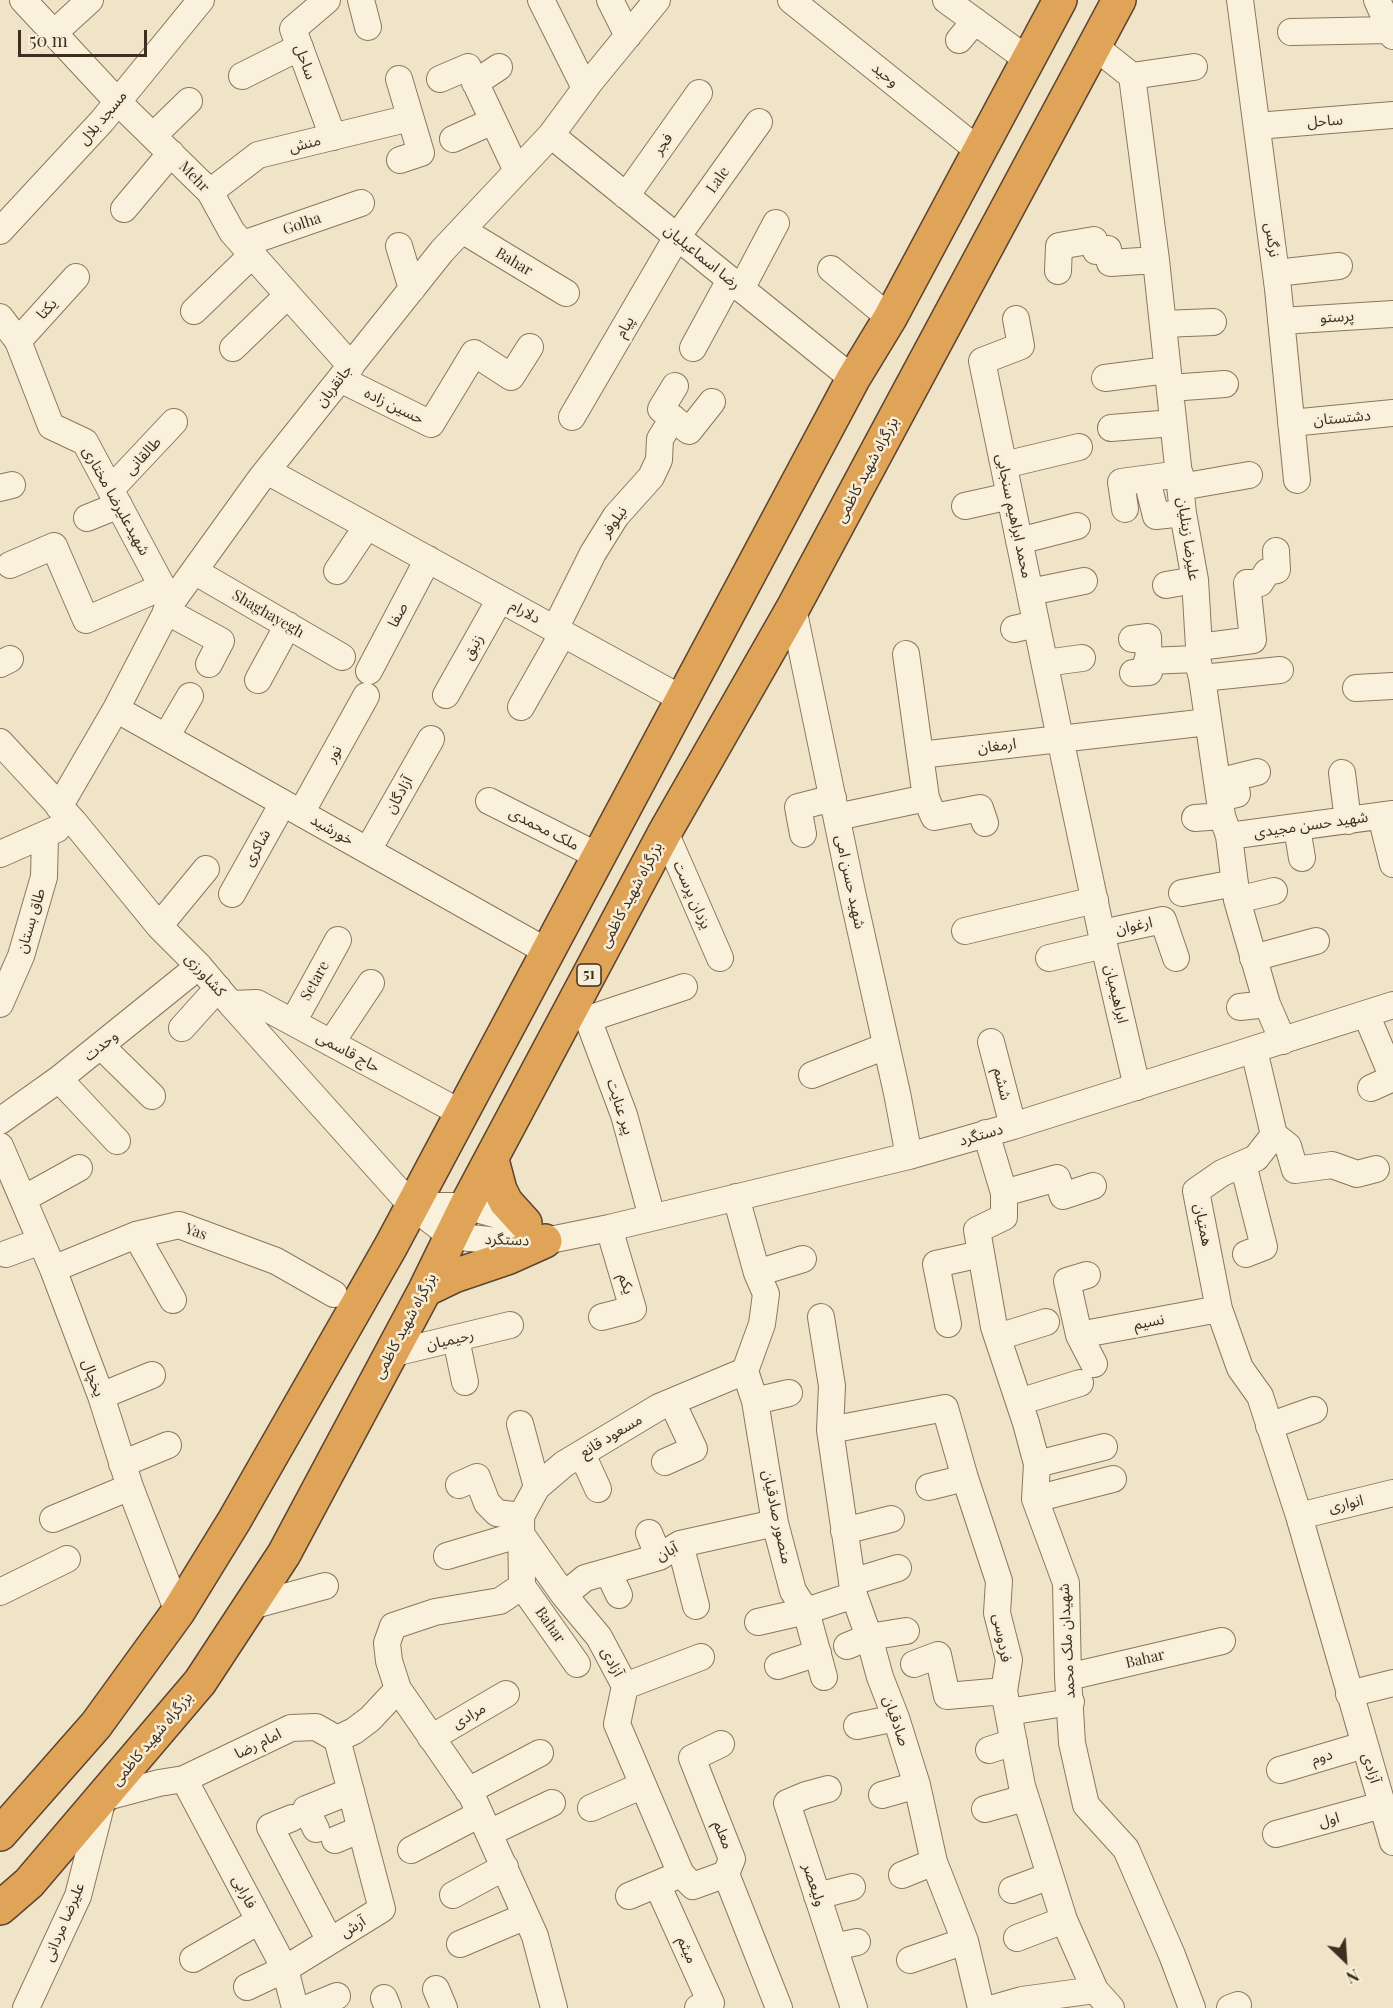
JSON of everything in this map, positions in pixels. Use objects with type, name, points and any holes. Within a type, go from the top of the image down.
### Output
[{"type":"highway","points":[[0,1834],[96,1725],[178,1612],[234,1521],[350,1319],[463,1114],[853,379],[890,318],[1060,0]]},
{"type":"highway","name":"بزرگراه شهید کاظمی","points":[[0,1908],[29,1883],[200,1682],[284,1554],[425,1290],[466,1206],[580,1012],[665,832],[793,608],[1119,0]]},
{"type":"highway","points":[[425,1290],[454,1276],[507,1258],[544,1234],[506,1202],[500,1190],[492,1160]]},
{"type":"street","name":"Mehr","points":[[23,0],[117,101],[210,192],[232,232],[288,295],[345,373]]},
{"type":"street","points":[[54,33],[90,0]]},
{"type":"street","name":"مسجد بلال","points":[[0,231],[102,121],[201,0]]},
{"type":"street","name":"ساحل","points":[[327,0],[293,29],[333,137]]},
{"type":"street","points":[[361,0],[368,27]]},
{"type":"street","points":[[541,0],[585,88]]},
{"type":"street","points":[[610,0],[628,36]]},
{"type":"street","name":"جانقربان","points":[[66,814],[166,601],[194,571],[267,471],[412,289],[462,230],[551,135],[585,88],[657,0]]},
{"type":"street","name":"وحید","points":[[791,0],[978,150]]},
{"type":"street","points":[[946,0],[967,31],[1028,60]]},
{"type":"street","name":"نرگس","points":[[1240,0],[1276,273],[1297,480]]},
{"type":"street","points":[[1292,32],[1392,33],[1377,0]]},
{"type":"street","points":[[1094,46],[1132,76],[1194,67]]},
{"type":"street","points":[[242,76],[300,47]]},
{"type":"street","points":[[440,79],[468,67],[517,171]]},
{"type":"street","points":[[475,83],[499,68]]},
{"type":"street","name":"علیرضا زینلیان","points":[[1132,76],[1156,260],[1183,513],[1195,580],[1199,661],[1208,722],[1236,891],[1267,1004],[1283,1041]]},
{"type":"street","points":[[399,79],[421,153],[400,160]]},
{"type":"street","name":"فجر","points":[[626,196],[699,93]]},
{"type":"street","points":[[124,208],[189,101]]},
{"type":"street","name":"ساحل","points":[[1257,126],[1393,116]]},
{"type":"street","name":"منش","points":[[210,192],[258,155],[410,118]]},
{"type":"street","points":[[453,139],[493,122]]},
{"type":"street","name":"Lale","points":[[677,237],[759,122]]},
{"type":"street","name":"رضا اسماعیلیان","points":[[551,135],[853,379]]},
{"type":"street","name":"Golha","points":[[247,250],[361,203]]},
{"type":"street","points":[[693,348],[776,223]]},
{"type":"street","name":"Bahar","points":[[462,230],[566,293]]},
{"type":"street","name":"پیام","points":[[572,417],[677,237]]},
{"type":"street","points":[[1058,272],[1059,246],[1094,240],[1096,250],[1108,249],[1110,263],[1156,260]]},
{"type":"street","points":[[399,246],[412,289]]},
{"type":"street","points":[[194,311],[247,250]]},
{"type":"street","points":[[1276,273],[1339,266]]},
{"type":"street","points":[[831,269],[890,318]]},
{"type":"street","name":"یکتا","points":[[18,341],[76,278]]},
{"type":"street","points":[[233,348],[288,295]]},
{"type":"street","name":"پرستو","points":[[1281,321],[1393,314]]},
{"type":"street","name":"شهیدعلیرضا مختاری","points":[[0,317],[18,341],[51,426],[85,442],[166,601]]},
{"type":"street","name":"محمد ابراهیم سنجابی","points":[[1016,319],[1021,346],[982,361],[1019,541],[1015,566],[1030,592],[1025,626],[1045,663],[1060,738]]},
{"type":"street","points":[[1163,324],[1213,322]]},
{"type":"street","name":"حسین زاده","points":[[345,373],[430,424],[474,353],[511,377],[530,347]]},
{"type":"street","points":[[1105,378],[1168,379],[1225,384]]},
{"type":"street","points":[[675,386],[661,409],[689,430],[712,402]]},
{"type":"street","name":"دشتستان","points":[[1292,423],[1393,413]]},
{"type":"street","name":"نیلوفر","points":[[521,707],[559,631],[593,553],[616,516],[651,477],[659,460],[660,439],[673,418]]},
{"type":"street","name":"طالقانی","points":[[115,497],[174,422]]},
{"type":"street","points":[[1111,428],[1173,423]]},
{"type":"street","points":[[1004,465],[1079,447]]},
{"type":"street","name":"دلارام","points":[[267,471],[682,699]]},
{"type":"street","points":[[1125,509],[1121,482],[1249,476]]},
{"type":"street","points":[[1150,492],[1156,516],[1183,513]]},
{"type":"street","points":[[964,506],[1010,496]]},
{"type":"street","points":[[87,518],[115,497]]},
{"type":"street","points":[[337,571],[367,526]]},
{"type":"street","points":[[1019,541],[1077,526]]},
{"type":"street","points":[[10,566],[54,546],[86,620],[166,601],[221,641],[209,664]]},
{"type":"street","points":[[1199,661],[1253,640],[1247,583],[1260,584],[1267,572],[1277,570],[1276,551]]},
{"type":"street","name":"صفا","points":[[369,670],[428,559]]},
{"type":"street","name":"Shaghayegh","points":[[194,571],[342,657]]},
{"type":"street","points":[[1030,592],[1084,580]]},
{"type":"street","points":[[1166,585],[1195,580]]},
{"type":"street","name":"زنبق","points":[[446,695],[500,599]]},
{"type":"street","name":"شهید حسن امی","points":[[793,608],[909,1156]]},
{"type":"street","points":[[258,680],[288,625]]},
{"type":"street","points":[[1132,639],[1148,637],[1140,667],[1199,661],[1280,670]]},
{"type":"street","points":[[906,654],[926,798],[934,817],[980,808],[985,823]]},
{"type":"street","points":[[1045,663],[1082,658]]},
{"type":"street","points":[[1356,688],[1393,686]]},
{"type":"street","points":[[166,737],[190,696]]},
{"type":"street","name":"نور","points":[[292,808],[366,696]]},
{"type":"street","name":"خورشید","points":[[116,709],[548,952]]},
{"type":"street","name":"ارمغان","points":[[920,755],[1208,722]]},
{"type":"street","name":"ابراهیمیان","points":[[1060,738],[1137,1087]]},
{"type":"street","name":"آزادگان","points":[[368,850],[430,739]]},
{"type":"street","name":"کشاورزی","points":[[0,742],[66,814],[159,926],[199,966],[412,1206],[451,1236]]},
{"type":"street","points":[[1224,817],[1237,794],[1233,778],[1257,772]]},
{"type":"street","points":[[1342,773],[1348,820]]},
{"type":"street","points":[[803,834],[798,807],[835,807],[926,798]]},
{"type":"street","name":"ملک محمدی","points":[[489,801],[598,856]]},
{"type":"street","name":"شاکری","points":[[232,894],[292,808]]},
{"type":"street","points":[[0,854],[45,835],[66,814]]},
{"type":"street","points":[[1387,815],[1393,864]]},
{"type":"street","name":"شهید حسن مجیدی","points":[[1195,818],[1224,817],[1297,828],[1387,815]]},
{"type":"street","points":[[1297,828],[1302,858]]},
{"type":"street","name":"یزدان پرست","points":[[665,832],[720,958]]},
{"type":"street","name":"طاق بستان","points":[[0,1004],[21,956],[44,877],[45,835]]},
{"type":"street","points":[[159,926],[206,868]]},
{"type":"street","points":[[1182,893],[1274,891]]},
{"type":"street","points":[[965,931],[1095,900]]},
{"type":"street","name":"ارغوان","points":[[1103,939],[1163,920],[1176,958]]},
{"type":"street","points":[[1049,958],[1103,939]]},
{"type":"street","name":"Setare","points":[[293,1022],[338,940]]},
{"type":"street","points":[[1253,958],[1317,941]]},
{"type":"street","name":"وحدت","points":[[0,1121],[101,1046],[199,966]]},
{"type":"street","points":[[331,1042],[371,983]]},
{"type":"street","points":[[580,1012],[684,987]]},
{"type":"street","points":[[182,1028],[224,996]]},
{"type":"street","name":"حاج قاسمی","points":[[224,996],[257,1003],[463,1114]]},
{"type":"street","points":[[1240,1007],[1267,1004]]},
{"type":"street","name":"دستگرد","points":[[451,1236],[489,1240],[609,1228],[909,1156],[1012,1126],[1393,1005]]},
{"type":"street","name":"پیر عنایت","points":[[580,1012],[624,1115],[652,1217]]},
{"type":"street","points":[[1366,1014],[1393,1078],[1371,1088]]},
{"type":"street","name":"ششم","points":[[991,1042],[1012,1126]]},
{"type":"street","points":[[101,1046],[152,1096]]},
{"type":"street","points":[[812,1074],[886,1046]]},
{"type":"street","points":[[1254,1050],[1274,1135],[1288,1146],[1295,1170],[1332,1165],[1357,1174],[1376,1169]]},
{"type":"street","points":[[58,1079],[117,1141]]},
{"type":"street","name":"شهیدان ملک محمد","points":[[986,1133],[1004,1192],[1004,1217],[977,1230],[994,1327],[1037,1464],[1035,1499],[1066,1583],[1072,1743],[1086,1805],[1126,1849],[1172,1955],[1192,2008]]},
{"type":"street","name":"همتیان","points":[[1274,1135],[1256,1158],[1222,1173],[1196,1191],[1220,1309],[1240,1368],[1260,1396],[1299,1516]]},
{"type":"street","name":"یخچال","points":[[1,1154],[53,1269],[101,1396],[126,1476],[178,1612]]},
{"type":"street","points":[[1243,1164],[1264,1247],[1246,1254]]},
{"type":"street","points":[[22,1199],[79,1168]]},
{"type":"street","points":[[1004,1192],[1057,1178],[1063,1196],[1093,1186]]},
{"type":"street","points":[[736,1197],[765,1294],[762,1324],[745,1371]]},
{"type":"street","name":"دستگرد","points":[[412,1206],[466,1206],[544,1234]]},
{"type":"street","name":"Yas","points":[[53,1269],[136,1234],[179,1225],[276,1261],[334,1294]]},
{"type":"street","name":"یکم","points":[[602,1317],[633,1309],[609,1228]]},
{"type":"street","points":[[136,1234],[173,1300]]},
{"type":"street","points":[[6,1254],[41,1241]]},
{"type":"street","points":[[948,1324],[936,1264],[981,1254]]},
{"type":"street","points":[[757,1273],[803,1259]]},
{"type":"street","points":[[1019,1402],[1087,1374],[1067,1281],[1087,1275]]},
{"type":"street","name":"نسیم","points":[[1079,1335],[1220,1309]]},
{"type":"street","name":"صادقیان","points":[[821,1317],[832,1386],[830,1430],[853,1589],[858,1642],[880,1677],[896,1718],[897,1752],[917,1785],[934,1862],[965,1941],[981,2008]]},
{"type":"street","points":[[998,1337],[1046,1322]]},
{"type":"street","name":"رحیمیان","points":[[390,1354],[510,1324]]},
{"type":"street","points":[[456,1339],[465,1382]]},
{"type":"street","name":"منصور صادقیان","points":[[745,1371],[755,1401],[775,1523],[793,1590],[806,1611],[824,1677]]},
{"type":"street","name":"مسعود قانع","points":[[521,1525],[537,1487],[564,1464],[658,1407],[745,1371]]},
{"type":"street","points":[[101,1396],[152,1375]]},
{"type":"street","points":[[755,1401],[789,1393]]},
{"type":"street","points":[[665,1462],[694,1449],[672,1402]]},
{"type":"street","name":"فردوسی","points":[[830,1430],[945,1408],[999,1581],[997,1613],[1009,1660],[1006,1701],[1025,1798],[1064,1920],[1103,1999]]},
{"type":"street","points":[[1269,1426],[1314,1410]]},
{"type":"street","points":[[520,1424],[537,1487]]},
{"type":"street","points":[[53,1519],[126,1476],[168,1445]]},
{"type":"street","points":[[1037,1464],[1104,1447]]},
{"type":"street","points":[[582,1454],[598,1489]]},
{"type":"street","points":[[459,1485],[477,1477],[486,1503],[521,1525]]},
{"type":"street","points":[[930,1487],[965,1478]]},
{"type":"street","points":[[1035,1499],[1113,1479]]},
{"type":"street","name":"انواری","points":[[1299,1516],[1393,1493]]},
{"type":"street","name":"آزادی","points":[[1299,1516],[1364,1745],[1384,1775],[1382,1805],[1393,1842]]},
{"type":"street","points":[[844,1531],[891,1519]]},
{"type":"street","name":"آبان","points":[[564,1595],[585,1578],[670,1551],[775,1523]]},
{"type":"street","points":[[447,1556],[521,1525]]},
{"type":"street","points":[[521,1525],[522,1586],[500,1601],[435,1612],[393,1626],[387,1642],[389,1661],[398,1689],[468,1791],[485,1823],[535,1936],[554,2008]]},
{"type":"street","name":"آزادی","points":[[521,1525],[564,1595],[599,1637],[625,1686],[617,1724],[681,1874]]},
{"type":"street","points":[[650,1533],[670,1551],[696,1606]]},
{"type":"street","points":[[0,1592],[67,1559]]},
{"type":"street","points":[[758,1622],[806,1611],[898,1568]]},
{"type":"street","points":[[608,1572],[619,1595]]},
{"type":"street","points":[[251,1606],[325,1586]]},
{"type":"street","name":"Bahar","points":[[522,1586],[577,1664]]},
{"type":"street","points":[[858,1642],[906,1631]]},
{"type":"street","name":"Bahar","points":[[1068,1677],[1222,1641]]},
{"type":"street","points":[[778,1666],[818,1653]]},
{"type":"street","points":[[914,1664],[938,1655],[947,1696],[1006,1701],[1071,1702]]},
{"type":"street","points":[[625,1686],[701,1657]]},
{"type":"street","points":[[1349,1694],[1393,1683]]},
{"type":"street","points":[[337,1739],[354,1731],[370,1719],[398,1689]]},
{"type":"street","name":"مرادی","points":[[431,1737],[506,1694]]},
{"type":"street","points":[[857,1726],[896,1718]]},
{"type":"street","name":"امام رضا","points":[[103,1798],[159,1783],[184,1779],[291,1728],[316,1727],[337,1739]]},
{"type":"street","name":"آرش","points":[[247,1987],[285,1969],[382,1909],[337,1739]]},
{"type":"street","points":[[989,1750],[1014,1742]]},
{"type":"street","name":"معلم","points":[[721,1744],[692,1758],[732,1859],[726,1874],[779,2008]]},
{"type":"street","name":"دوم","points":[[1280,1770],[1364,1745]]},
{"type":"street","points":[[468,1791],[540,1753]]},
{"type":"street","name":"فارابی","points":[[184,1779],[285,1969],[295,2008]]},
{"type":"street","points":[[591,1808],[643,1785]]},
{"type":"street","points":[[882,1795],[917,1785]]},
{"type":"street","name":"ولیعصر","points":[[828,1789],[787,1803],[817,1896],[845,1944],[854,2008]]},
{"type":"street","points":[[351,1791],[306,1809],[325,1835],[361,1829]]},
{"type":"street","name":"علیرضا مردانی","points":[[26,2008],[78,1896],[103,1798]]},
{"type":"street","points":[[985,1809],[1025,1798]]},
{"type":"street","points":[[411,1850],[485,1823],[552,1803]]},
{"type":"street","name":"اول","points":[[1276,1834],[1382,1805]]},
{"type":"street","points":[[292,1818],[270,1827],[330,1941]]},
{"type":"street","points":[[902,1875],[934,1862]]},
{"type":"street","points":[[453,1895],[505,1867]]},
{"type":"street","points":[[630,1896],[681,1874],[693,1886],[726,1874]]},
{"type":"street","points":[[1012,1890],[1050,1876]]},
{"type":"street","name":"میثم","points":[[657,1884],[711,2003],[699,2008]]},
{"type":"street","points":[[817,1896],[852,1887]]},
{"type":"street","points":[[460,1944],[526,1916]]},
{"type":"street","points":[[1017,1938],[1064,1920]]},
{"type":"street","points":[[193,1959],[259,1921]]},
{"type":"street","points":[[910,1960],[965,1941]]},
{"type":"street","points":[[308,2008],[337,1996]]},
{"type":"street","points":[[994,2008],[1022,2000],[1103,1999]]}]
